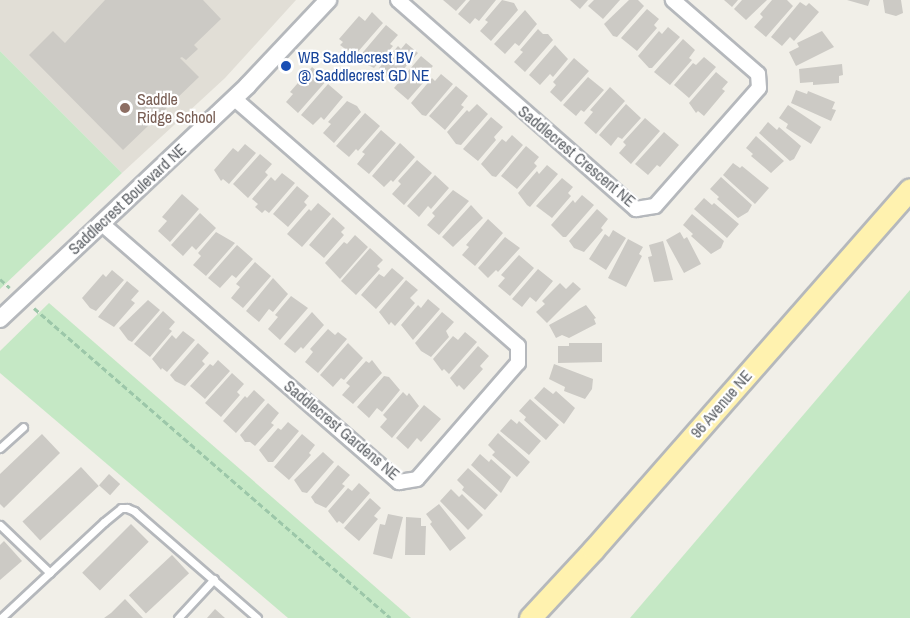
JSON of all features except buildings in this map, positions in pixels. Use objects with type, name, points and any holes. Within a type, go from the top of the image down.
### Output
[{"type":"main road","name":"96 Avenue NE","points":[[530,618],[593,550],[910,189]]},
{"type":"street","name":"Saddlecrest Boulevard NE","points":[[0,319],[234,98],[328,0]]},
{"type":"street","name":"Saddlecrest Crescent NE","points":[[398,0],[636,209],[655,206],[759,88],[758,74],[673,0]]},
{"type":"street","name":"Saddlecrest Gardens NE","points":[[101,223],[399,482],[417,479],[518,363],[518,346],[234,98]]},
{"type":"lane","points":[[0,448],[23,427]]},
{"type":"lane","points":[[0,618],[120,508],[134,511],[257,618]]},
{"type":"lane","points":[[0,525],[50,573]]},
{"type":"lane","points":[[178,618],[214,579]]},
{"type":"path","points":[[0,279],[15,293]]},
{"type":"path","points":[[29,304],[390,618]]},
{"type":"shaded area","name":"Saddle Ridge School","points":[[0,0],[296,0],[225,78],[122,173],[0,51]]},
{"type":"green space","points":[[0,51],[122,173],[0,289]]},
{"type":"green space","points":[[910,290],[910,618],[630,618]]},
{"type":"green space","points":[[49,303],[411,618],[288,618],[0,373],[0,351]]},
{"type":"place","name":"WB Saddlecrest BV @ Saddlecrest GD NE","points":[[286,66]]},
{"type":"place","name":"Saddle Ridge School","points":[[125,108]]}]
